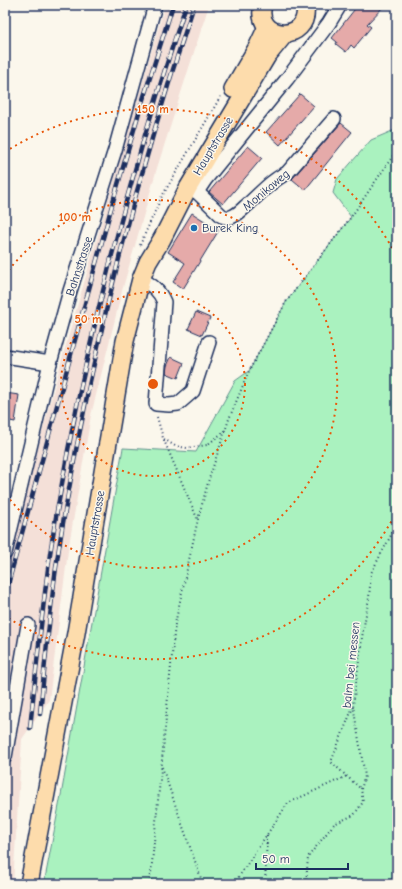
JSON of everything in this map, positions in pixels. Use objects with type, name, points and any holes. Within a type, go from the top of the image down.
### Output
[{"type":"main road","points":[[263,5],[262,17],[267,27],[278,33],[285,34]]},
{"type":"main road","points":[[302,25],[305,19],[305,5]]},
{"type":"main road","name":"Hauptstrasse","points":[[29,884],[76,633],[125,341],[141,279],[148,262],[192,190],[263,62],[272,48],[285,34],[297,30],[302,25]]},
{"type":"main road","name":"Hauptstrasse","points":[[148,262],[150,243],[163,212],[181,178],[258,46],[267,27]]},
{"type":"street","name":"Bahnstrasse","points":[[5,553],[50,363],[70,291],[115,150],[155,5]]},
{"type":"street","points":[[192,190],[205,180],[318,38],[340,5]]},
{"type":"street","points":[[302,25],[318,38]]},
{"type":"street","name":"Monikaweg","points":[[192,190],[222,216],[231,218],[268,186],[287,173],[334,119]]},
{"type":"street","points":[[141,279],[157,289],[164,302],[156,404],[178,404],[193,391],[209,342]]},
{"type":"street","points":[[5,356],[50,363]]},
{"type":"street","points":[[5,757],[28,625]]},
{"type":"path","points":[[150,884],[175,624],[198,519],[209,479],[229,419],[249,371],[286,302],[351,217],[397,150]]},
{"type":"path","points":[[156,404],[157,420],[163,438],[198,519]]},
{"type":"path","points":[[163,438],[175,446],[187,448],[207,445],[226,430]]},
{"type":"path","name":"balm bei messen","points":[[306,884],[308,857],[334,824],[354,815],[363,802],[361,788],[365,776],[353,705],[363,630],[369,598],[371,573],[397,524]]},
{"type":"path","points":[[353,705],[331,762],[361,788]]},
{"type":"path","points":[[162,766],[203,884]]},
{"type":"path","points":[[234,884],[288,803],[347,776]]},
{"type":"path","points":[[265,884],[264,867],[267,841],[266,835]]},
{"type":"shaded area","points":[[165,5],[209,5],[157,168],[122,291],[91,415],[68,551],[49,700],[22,739],[13,884],[5,884],[5,569],[63,355]]},
{"type":"green space","points":[[397,129],[397,884],[44,884],[123,448],[196,452],[235,381],[249,371],[286,302],[351,217],[333,193],[337,179],[371,140]]},
{"type":"building","points":[[358,5],[385,5],[367,24],[371,27],[354,48],[351,45],[346,52],[336,44],[337,42],[332,38]]},
{"type":"building","points":[[300,94],[314,106],[280,145],[266,132]]},
{"type":"building","points":[[341,123],[352,132],[305,190],[292,179]]},
{"type":"building","points":[[248,146],[262,158],[223,204],[209,192]]},
{"type":"building","points":[[192,213],[219,230],[183,289],[173,282],[185,263],[168,252]]},
{"type":"building","points":[[196,312],[210,318],[202,335],[188,329]]},
{"type":"building","points":[[171,357],[184,363],[178,378],[166,373]]},
{"type":"building","points":[[5,393],[19,395],[15,422],[5,420]]},
{"type":"railway","points":[[5,595],[112,205],[140,109],[173,5]]},
{"type":"railway","points":[[30,728],[50,554],[75,414],[106,276],[124,208],[164,72],[186,5]]},
{"type":"railway","points":[[40,714],[50,614],[58,554],[83,414],[114,276],[132,208],[172,72],[194,5]]},
{"type":"place","name":"Burek King","points":[[194,228]]}]
